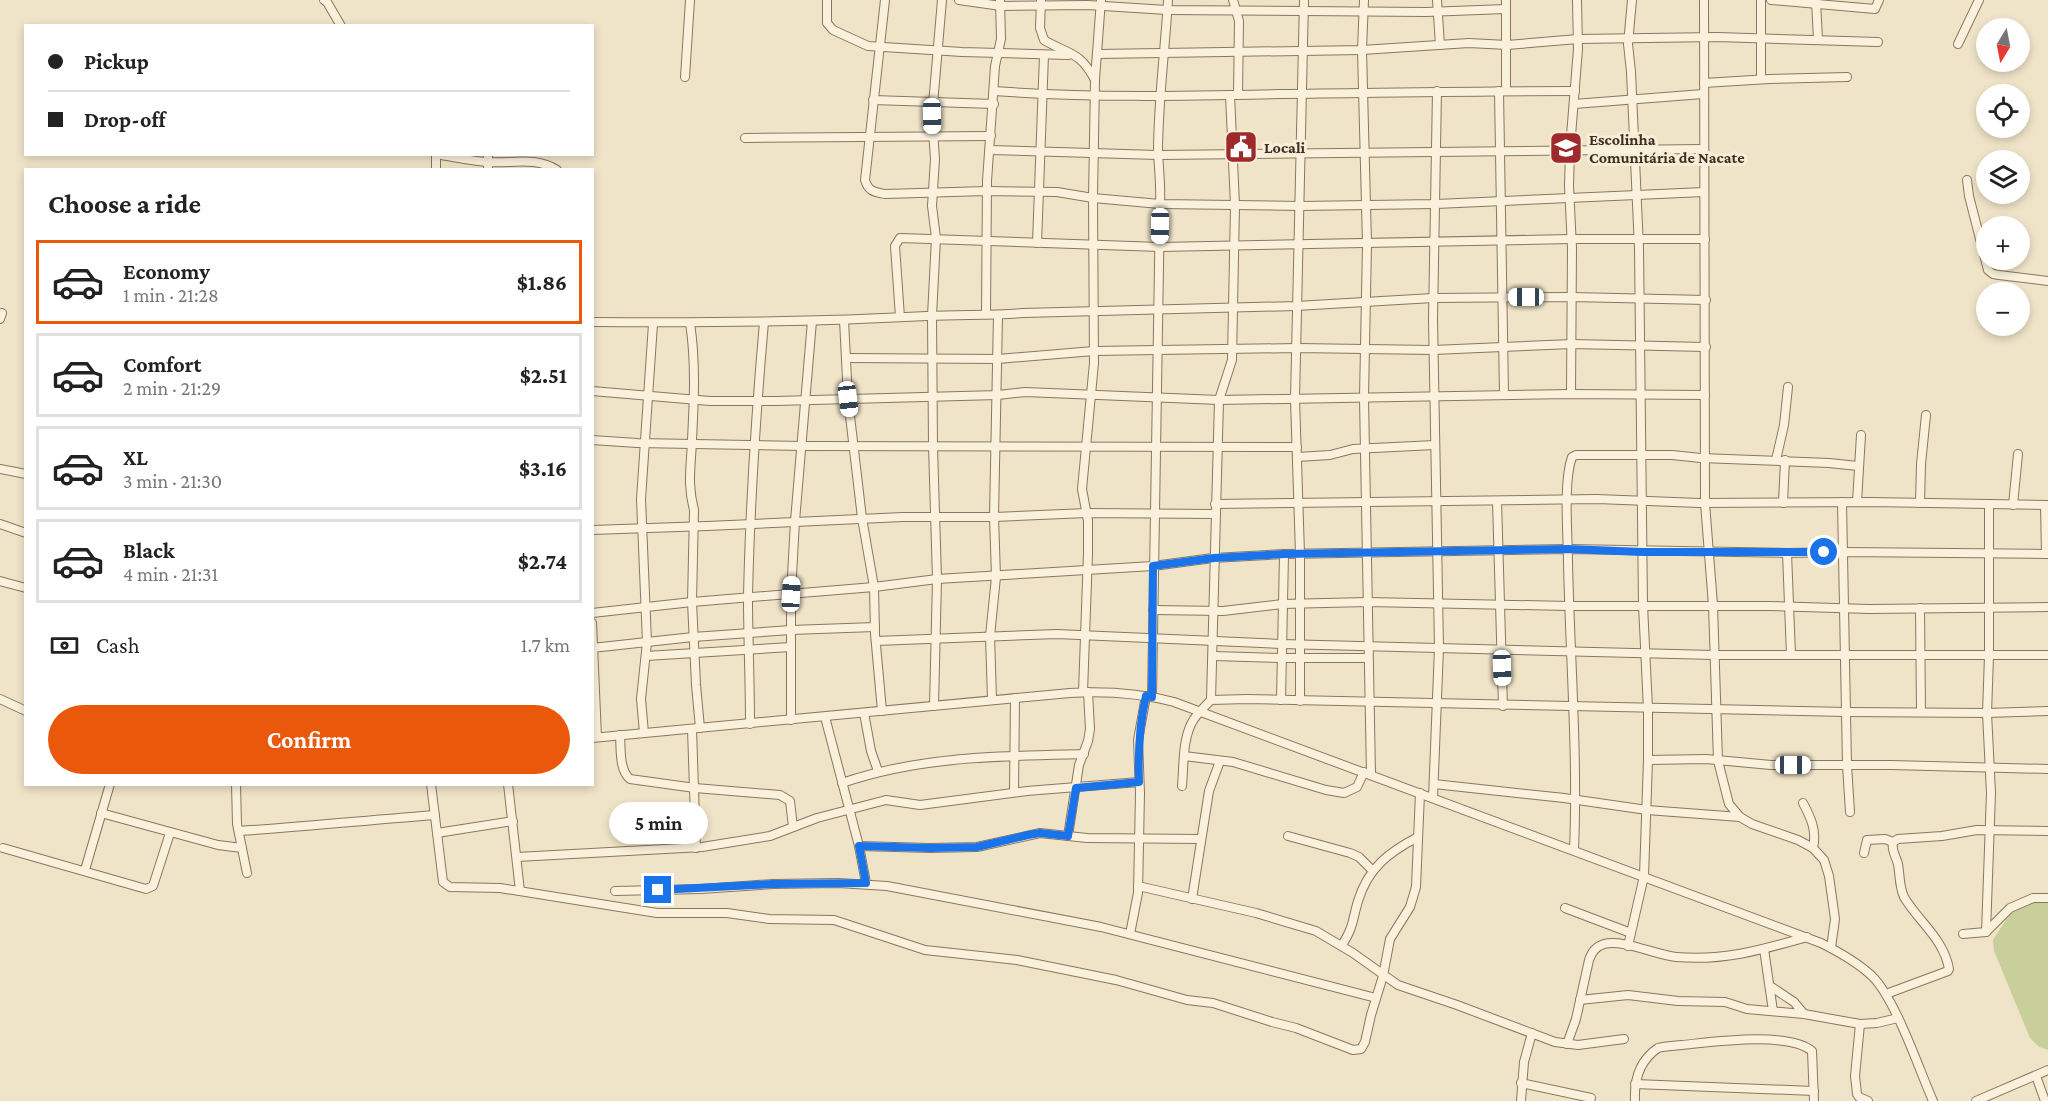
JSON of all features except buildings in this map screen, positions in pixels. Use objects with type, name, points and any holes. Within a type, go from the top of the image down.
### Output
[{"type":"street","points":[[324,0],[340,24]]},
{"type":"street","points":[[685,78],[690,0]]},
{"type":"street","points":[[827,0],[827,23],[833,30],[864,44],[936,51],[1076,55]]},
{"type":"street","points":[[885,0],[865,180],[867,187],[873,192],[885,194],[987,191],[1073,193],[1094,198],[1160,204],[1301,206],[1436,204],[1704,192]]},
{"type":"street","points":[[934,706],[937,579],[933,446],[932,316],[936,238],[932,206],[935,159],[933,102],[942,0]]},
{"type":"street","points":[[959,0],[1000,3],[1101,3],[1167,10],[1506,9]]},
{"type":"street","points":[[1130,934],[1138,886],[1138,740],[1149,696],[1153,639],[1161,184],[1158,155],[1168,0]]},
{"type":"street","points":[[1182,786],[1184,748],[1192,722],[1211,700],[1219,400],[1232,360],[1235,205],[1234,95],[1239,51],[1237,10],[1233,0]]},
{"type":"street","points":[[1300,701],[1300,554],[1295,399],[1304,0]]},
{"type":"street","points":[[1184,756],[1262,769],[1326,790],[1344,793],[1357,786],[1367,773],[1371,703],[1368,658],[1364,398],[1367,244],[1362,50],[1365,0]]},
{"type":"street","points":[[1437,0],[1440,45]]},
{"type":"street","points":[[1504,395],[1500,153],[1502,91],[1507,45],[1506,0]]},
{"type":"street","points":[[1572,394],[1570,152],[1578,39],[1577,0]]},
{"type":"street","points":[[1628,946],[1644,876],[1648,760],[1643,605],[1637,195],[1628,39],[1632,0]]},
{"type":"street","points":[[1704,0],[1705,503],[1713,605],[1718,761],[1729,804],[1740,817],[1752,824],[1798,840],[1813,848],[1824,860],[1829,876],[1835,919],[1831,948]]},
{"type":"street","points":[[1761,0],[1761,79]]},
{"type":"street","points":[[1771,0],[1816,2],[1875,9],[1878,0]]},
{"type":"street","points":[[1958,44],[1979,0]]},
{"type":"street","points":[[1816,2],[1818,40]]},
{"type":"street","points":[[986,314],[987,191],[994,91],[1001,39],[1000,3]]},
{"type":"street","points":[[1041,3],[1040,28],[1044,40],[1076,55],[1087,65],[1095,80]]},
{"type":"street","points":[[1068,836],[1079,765],[1084,754],[1089,729],[1085,692],[1087,513],[1082,489],[1094,351],[1092,246],[1095,80],[1101,3]]},
{"type":"street","points":[[1098,54],[1362,50],[1469,43],[1507,45],[1578,39],[1705,38],[1878,42]]},
{"type":"street","points":[[1037,243],[1044,55]]},
{"type":"street","points":[[1704,83],[1847,77]]},
{"type":"street","points":[[994,91],[1161,96],[1575,91]]},
{"type":"street","points":[[1433,798],[1439,648],[1433,396],[1437,91]]},
{"type":"street","points":[[1574,104],[1703,94]]},
{"type":"street","points":[[873,100],[994,104]]},
{"type":"street","points":[[745,138],[991,136]]},
{"type":"street","points":[[990,150],[1233,155],[1703,149]]},
{"type":"street","points":[[449,156],[488,162],[534,161],[554,168]]},
{"type":"street","points":[[1967,180],[1988,270],[1993,274],[2048,281]]},
{"type":"street","points":[[900,317],[895,246],[900,238],[1160,247],[1571,239],[1705,240]]},
{"type":"street","points":[[594,322],[653,324],[812,321],[1296,306],[1434,298],[1572,297],[1706,300]]},
{"type":"street","points":[[992,699],[990,636],[996,576],[994,517],[998,315]]},
{"type":"street","points":[[844,320],[848,399],[862,518],[874,587],[882,711]]},
{"type":"street","points":[[791,720],[791,594],[812,321]]},
{"type":"street","points":[[750,724],[748,597],[750,524],[764,322]]},
{"type":"street","points":[[690,323],[694,350],[689,489],[694,510],[692,602],[696,729],[696,848]]},
{"type":"street","points":[[644,733],[641,699],[647,642],[641,529],[644,443],[653,324]]},
{"type":"street","points":[[846,358],[998,358],[1094,351],[1297,348],[1433,350],[1572,344],[1706,347]]},
{"type":"street","points":[[1783,503],[1781,460],[1788,387]]},
{"type":"street","points":[[594,391],[694,400],[757,401],[998,395],[1024,392],[1219,400],[1572,394],[1705,395]]},
{"type":"street","points":[[1920,503],[1926,415]]},
{"type":"street","points":[[1857,502],[1861,435]]},
{"type":"street","points":[[594,440],[803,446],[1297,447]]},
{"type":"street","points":[[1297,457],[1330,455],[1365,448],[1435,445]]},
{"type":"street","points":[[2013,505],[2018,454]]},
{"type":"street","points":[[1574,850],[1574,707],[1570,651],[1568,549],[1568,500],[1572,457],[1576,455],[1672,455],[1858,466]]},
{"type":"street","points":[[0,469],[24,474]]},
{"type":"street","points":[[594,613],[937,579],[1153,566],[1214,558],[1284,554],[1568,549],[1643,552],[2047,554],[2047,505],[1857,502],[1705,503],[1643,500],[1215,504]]},
{"type":"street","points":[[1497,501],[1503,706]]},
{"type":"street","points":[[1842,502],[1850,812]]},
{"type":"street","points":[[1986,932],[1991,830],[1987,713],[1989,504]]},
{"type":"street","points":[[594,530],[935,516],[994,517],[1087,513],[1215,514]]},
{"type":"street","points":[[0,524],[24,531]]},
{"type":"street","points":[[1787,553],[1791,655]]},
{"type":"street","points":[[1281,700],[1284,554]]},
{"type":"street","points":[[0,580],[24,587]]},
{"type":"street","points":[[1153,610],[1241,610],[1282,604],[1368,602],[1569,606],[2048,607]]},
{"type":"street","points":[[1920,608],[1921,712]]},
{"type":"street","points":[[594,648],[693,637],[875,627]]},
{"type":"street","points":[[876,641],[1057,634],[1214,642],[1714,655],[2048,655]]},
{"type":"street","points":[[646,656],[791,647]]},
{"type":"street","points":[[1213,656],[1368,658]]},
{"type":"street","points":[[594,693],[595,738],[992,699],[1110,691],[1149,696],[1201,712],[1367,773],[1807,937],[1831,948],[1851,959],[1873,977],[1886,994],[1933,1101]]},
{"type":"street","points":[[1014,792],[1015,698]]},
{"type":"street","points":[[0,699],[24,710]]},
{"type":"street","points":[[1211,700],[1846,712],[2048,711]]},
{"type":"street","points":[[864,713],[871,751],[878,771]]},
{"type":"street","points":[[825,717],[859,846],[866,883]]},
{"type":"street","points":[[620,735],[623,768],[630,779],[786,797],[790,801],[793,827]]},
{"type":"street","points":[[842,783],[878,771],[934,761],[1014,755],[1084,754]]},
{"type":"street","points":[[1648,760],[1718,761],[1771,765],[2048,769]]},
{"type":"street","points":[[1192,899],[1209,791],[1220,761]]},
{"type":"street","points":[[517,857],[696,848],[770,836],[817,818],[890,800],[920,805],[1014,792],[1139,782]]},
{"type":"street","points":[[1434,784],[1647,810],[1740,817]]},
{"type":"street","points":[[85,870],[109,786]]},
{"type":"street","points":[[236,786],[239,831],[247,873]]},
{"type":"street","points":[[431,786],[445,885],[500,888],[657,913],[727,913],[769,919],[834,920],[925,950],[1017,960],[1116,980],[1187,1000],[1213,1003],[1296,1028],[1353,1050],[1361,1049],[1365,1042],[1383,976],[1390,939],[1414,898],[1417,879],[1420,793]]},
{"type":"street","points":[[508,786],[520,891]]},
{"type":"street","points":[[1803,803],[1812,820],[1813,848]]},
{"type":"street","points":[[101,813],[218,845],[242,848]]},
{"type":"street","points":[[239,831],[327,826],[376,819],[435,815]]},
{"type":"street","points":[[437,832],[513,821]]},
{"type":"street","points":[[1893,842],[1898,839],[1942,836],[1968,830],[2048,831]]},
{"type":"street","points":[[3,848],[146,889],[151,888],[170,833]]},
{"type":"street","points":[[859,846],[977,847],[1040,833],[1087,838],[1200,839]]},
{"type":"street","points":[[1288,836],[1359,857],[1373,871]]},
{"type":"street","points":[[1342,945],[1353,924],[1358,902],[1373,871],[1383,858],[1418,837]]},
{"type":"street","points":[[1864,853],[1867,840],[1885,839],[1893,842]]},
{"type":"street","points":[[1886,994],[1949,969],[1936,938],[1900,887],[1897,859],[1892,848],[1893,842]]},
{"type":"street","points":[[615,891],[701,889],[773,884],[866,883],[1023,911],[1130,934],[1376,998]]},
{"type":"street","points":[[1138,886],[1300,925],[1327,936],[1383,976],[1410,991],[1457,1005],[1555,1042],[1578,1045],[1624,1039]]},
{"type":"street","points":[[1963,934],[1986,932],[2010,909],[2033,898],[2048,898]]},
{"type":"street","points":[[1564,908],[1631,933]]},
{"type":"street","points":[[1567,1044],[1576,1019],[1592,951],[1606,944],[1628,946],[1675,957],[1722,958],[1807,937]]},
{"type":"street","points":[[1764,949],[1773,1011]]},
{"type":"street","points":[[1770,986],[1794,1002],[1804,1014]]},
{"type":"street","points":[[1580,1000],[1628,995],[1678,1001],[1725,1002],[1747,1010],[1804,1014],[1860,1023],[1877,1023],[1898,1018]]},
{"type":"street","points":[[1860,1023],[1855,1087],[1859,1097],[1868,1101]]},
{"type":"street","points":[[1521,1101],[1524,1062],[1532,1033]]},
{"type":"street","points":[[1635,1101],[1635,1084],[1639,1071],[1658,1048],[1746,1039],[1794,1044],[1810,1049],[1812,1051],[1814,1101]]},
{"type":"street","points":[[1976,1101],[2048,1070]]},
{"type":"street","points":[[2036,1076],[2045,1101]]},
{"type":"street","points":[[1521,1083],[1591,1098]]},
{"type":"street","points":[[1635,1084],[1814,1091]]},
{"type":"green space","points":[[2032,902],[2048,902],[2048,1050],[2039,1047],[2030,1038],[1994,951],[1993,940],[2007,918],[2017,908]]},
{"type":"place","name":"Locali","points":[[1241,147]]},
{"type":"place","name":"Escolinha Comunitária de Nacate","points":[[1566,148]]},
{"type":"route","points":[[658,890],[773,884],[866,883],[859,846],[977,847],[1040,833],[1068,836],[1076,788],[1139,782],[1138,740],[1146,696],[1152,697],[1153,566],[1214,558],[1284,554],[1568,549],[1643,552],[1824,552]]}]
